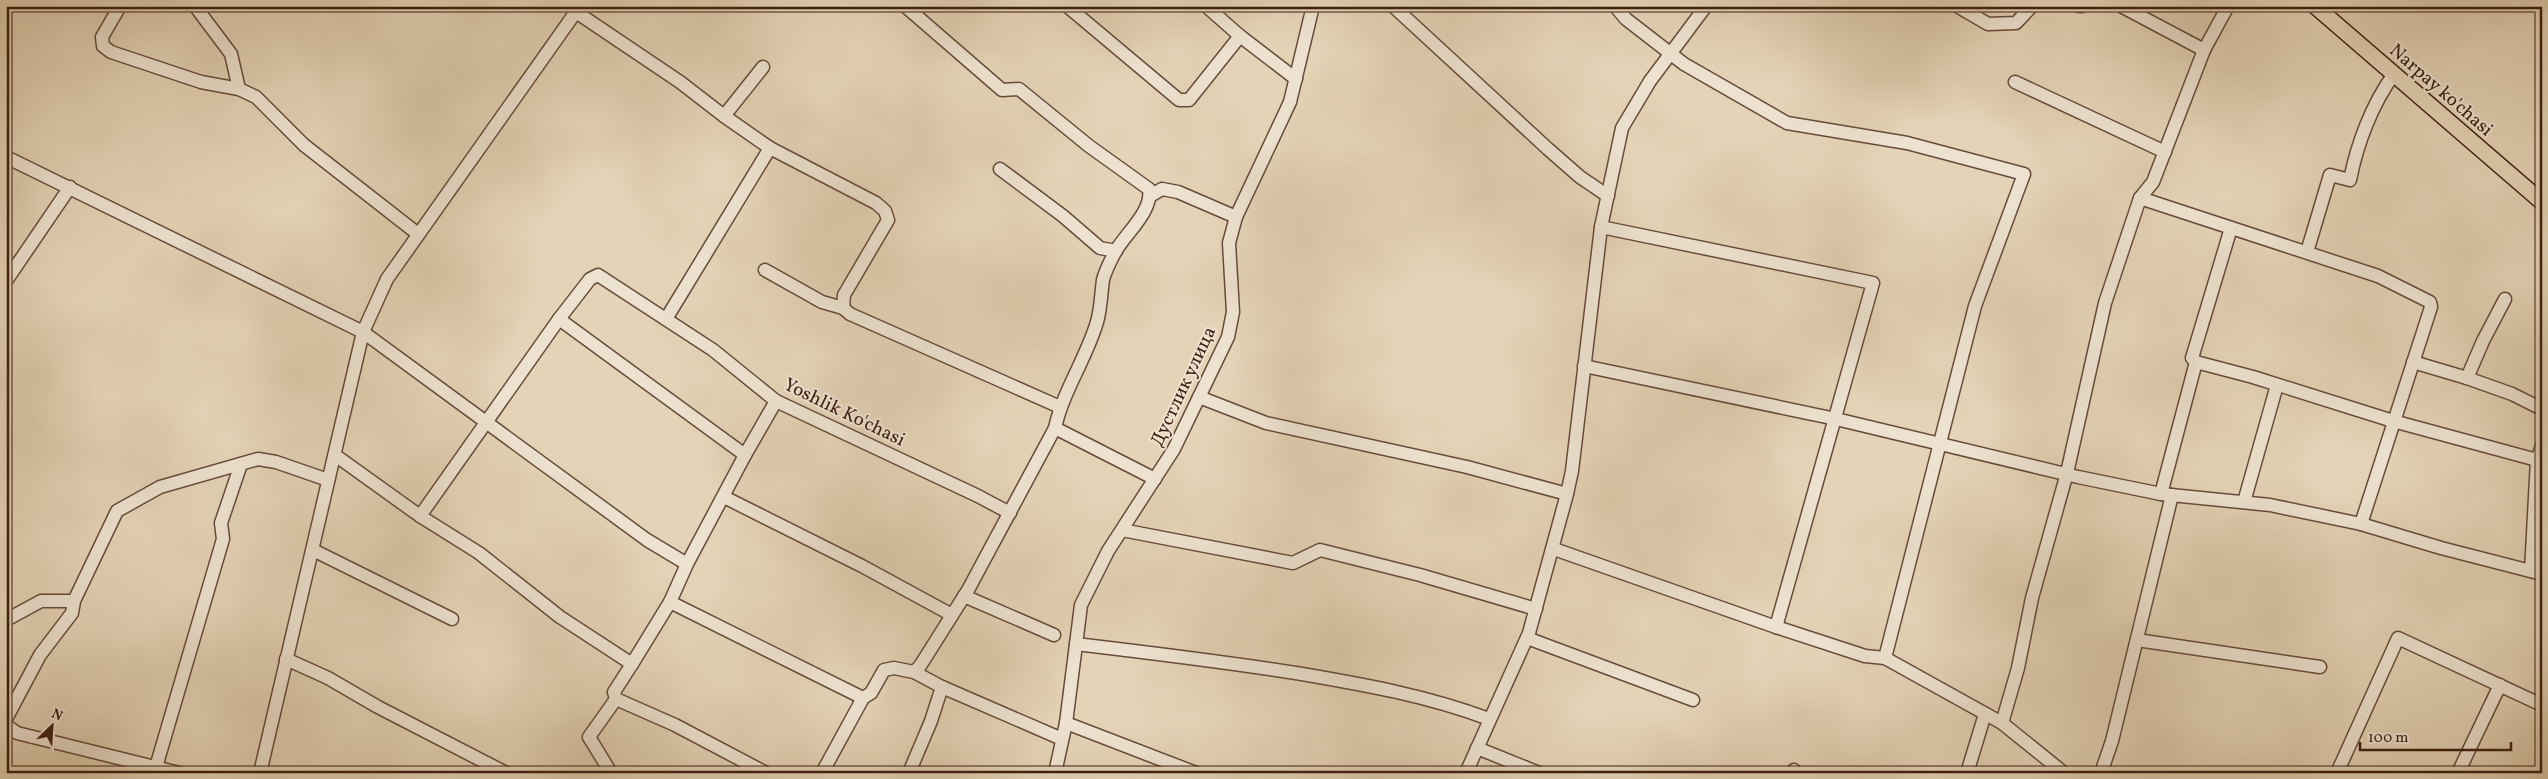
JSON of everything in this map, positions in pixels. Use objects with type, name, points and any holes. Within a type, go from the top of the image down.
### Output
[{"type":"main road","name":"Narpay ko'chasi","points":[[2316,6],[2542,202]]},
{"type":"street","points":[[120,6],[102,37],[103,46],[111,52],[200,82],[240,89],[256,97],[304,145],[418,234]]},
{"type":"street","points":[[195,6],[231,54],[240,89]]},
{"type":"street","points":[[905,6],[1002,90],[1018,89],[1089,146],[1149,189],[1150,196],[1146,206],[1116,251],[1104,278],[1098,320],[1086,355],[1060,407],[1055,428],[964,596],[920,666],[914,672]]},
{"type":"street","points":[[1067,6],[1179,100],[1188,100],[1240,36]]},
{"type":"street","points":[[1206,6],[1240,36],[1296,79]]},
{"type":"street","name":"Дустлик улица","points":[[1055,773],[1066,723],[1081,605],[1108,551],[1156,480],[1174,448],[1228,338],[1233,312],[1229,243],[1236,217],[1290,102],[1313,6]]},
{"type":"street","points":[[1393,6],[1554,155],[1580,177],[1608,196]]},
{"type":"street","points":[[1615,6],[1626,19],[1671,54],[1786,123],[1907,143],[2024,174],[1975,306],[1884,658]]},
{"type":"street","points":[[1466,773],[1527,638],[1554,549],[1572,471],[1601,227],[1622,128],[1650,82],[1706,6]]},
{"type":"street","points":[[1958,6],[1988,24],[2016,23],[2032,6]]},
{"type":"street","points":[[2121,6],[2204,50]]},
{"type":"street","points":[[2002,723],[2018,668],[2032,598],[2067,473],[2105,303],[2140,198],[2153,182],[2204,50],[2228,6]]},
{"type":"street","points":[[260,773],[363,332],[387,279],[578,9],[770,148],[876,203],[885,211],[888,220],[844,295],[843,308]]},
{"type":"street","points":[[724,116],[763,66]]},
{"type":"street","points":[[2307,252],[2330,175],[2350,180],[2360,144],[2381,92],[2394,74]]},
{"type":"street","points":[[2015,82],[2165,152]]},
{"type":"street","points":[[666,319],[770,148]]},
{"type":"street","points":[[6,157],[363,332],[484,422],[545,463],[647,540],[687,564]]},
{"type":"street","points":[[1000,169],[1100,248],[1116,251]]},
{"type":"street","points":[[6,281],[70,187]]},
{"type":"street","points":[[1150,196],[1162,190],[1178,192],[1236,217]]},
{"type":"street","points":[[2140,198],[2378,276],[2430,302],[2431,307],[2361,524]]},
{"type":"street","points":[[1601,227],[1873,283],[1776,627]]},
{"type":"street","points":[[2231,228],[2192,358],[2196,362],[2394,422],[2537,460]]},
{"type":"street","points":[[765,270],[822,302],[843,308],[850,314],[1060,407]]},
{"type":"street","name":"Yoshlik Ko'chasi","points":[[559,319],[590,279],[598,275],[713,350],[776,401],[978,496],[1010,513]]},
{"type":"street","points":[[2467,378],[2483,341],[2505,299]]},
{"type":"street","points":[[420,516],[484,422],[559,319],[744,455]]},
{"type":"street","points":[[2101,773],[2112,741],[2137,640],[2166,494],[2196,362]]},
{"type":"street","points":[[2413,362],[2512,394],[2542,409]]},
{"type":"street","points":[[1584,366],[1836,419],[2166,494],[2270,505],[2361,524],[2536,573],[2537,460],[2542,446]]},
{"type":"street","points":[[2244,502],[2277,385]]},
{"type":"street","points":[[1198,397],[1266,423],[1467,467],[1567,494]]},
{"type":"street","points":[[616,699],[614,692],[670,602],[687,564],[724,497],[744,455],[776,401]]},
{"type":"street","points":[[1055,428],[1156,480]]},
{"type":"street","points":[[334,455],[420,516],[479,554],[560,617],[632,664]]},
{"type":"street","points":[[6,719],[40,655],[72,613],[74,602],[117,511],[160,487],[258,459],[276,462],[328,480]]},
{"type":"street","points":[[156,767],[223,539],[221,524],[241,464]]},
{"type":"street","points":[[724,497],[862,566],[952,615]]},
{"type":"street","points":[[1122,530],[1293,563],[1320,550],[1420,575],[1536,609]]},
{"type":"street","points":[[1554,549],[1776,627],[1865,656],[1884,658],[2002,723],[2064,773]]},
{"type":"street","points":[[313,550],[452,620]]},
{"type":"street","points":[[964,596],[1054,635]]},
{"type":"street","points":[[6,620],[41,601],[74,602]]},
{"type":"street","points":[[670,602],[863,698]]},
{"type":"street","points":[[1527,638],[1693,700]]},
{"type":"street","points":[[2337,773],[2398,638],[2542,705]]},
{"type":"street","points":[[2137,640],[2320,667]]},
{"type":"street","points":[[1076,644],[1224,662],[1400,691],[1454,706],[1489,719]]},
{"type":"street","points":[[286,658],[328,678],[378,707],[506,773]]},
{"type":"street","points":[[822,773],[863,698],[871,693],[884,670],[894,668],[914,672],[942,687],[1062,739]]},
{"type":"street","points":[[2458,773],[2500,685]]},
{"type":"street","points":[[909,773],[931,721],[942,687]]},
{"type":"street","points":[[611,773],[589,737],[616,699]]},
{"type":"street","points":[[616,699],[675,725],[766,773]]},
{"type":"street","points":[[1967,773],[1985,714]]},
{"type":"street","points":[[1066,723],[1196,773]]},
{"type":"street","points":[[6,725],[16,733],[179,773]]},
{"type":"street","points":[[1477,748],[1539,773]]}]
